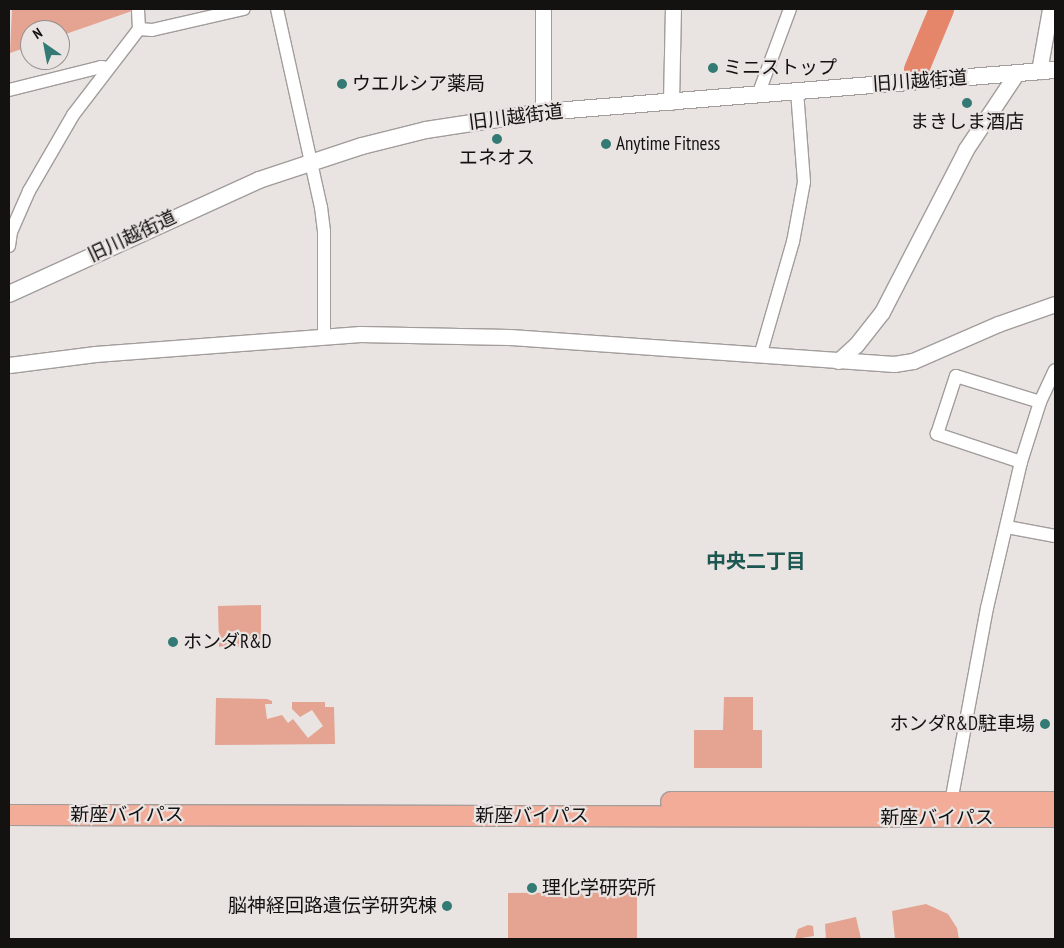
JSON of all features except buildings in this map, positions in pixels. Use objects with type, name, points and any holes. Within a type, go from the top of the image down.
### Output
[{"type":"highway","name":"新座バイパス","points":[[9,802],[1055,802]]},
{"type":"highway","name":"新座バイパス","points":[[9,815],[1055,817]]},
{"type":"main road","name":"旧川越街道","points":[[9,294],[174,216],[312,161],[426,130],[543,112],[1047,71]]},
{"type":"street","points":[[9,246],[10,232],[29,191],[68,124],[139,29],[138,9]]},
{"type":"street","points":[[139,29],[152,30],[244,9]]},
{"type":"street","points":[[278,9],[312,161],[324,231],[324,337]]},
{"type":"street","points":[[543,9],[543,112]]},
{"type":"street","points":[[671,102],[673,9]]},
{"type":"street","points":[[758,95],[790,9]]},
{"type":"street","points":[[1047,71],[1052,12]]},
{"type":"street","points":[[9,90],[101,66],[108,68]]},
{"type":"street","points":[[838,361],[856,345],[882,312],[966,149],[1016,74]]},
{"type":"street","points":[[760,356],[792,242],[804,182],[797,90]]},
{"type":"street","points":[[9,365],[95,354],[360,334],[509,337],[894,364],[913,361],[998,324],[1055,304]]},
{"type":"street","points":[[951,802],[987,608],[1007,527],[1020,462],[1040,402],[1055,370]]},
{"type":"street","points":[[1020,462],[937,434],[956,376],[1040,402]]},
{"type":"street","points":[[1007,527],[1055,536]]},
{"type":"shaded area","points":[[12,9],[131,9],[132,11],[70,33],[70,20],[20,20],[20,50],[10,53]]},
{"type":"shaded area","points":[[261,605],[261,646],[219,647],[218,606]]},
{"type":"shaded area","points":[[724,697],[753,697],[753,730],[762,730],[762,768],[694,768],[694,730],[723,730]]},
{"type":"shaded area","points":[[216,698],[267,699],[272,701],[272,704],[265,704],[267,719],[282,715],[288,723],[293,719],[308,738],[323,726],[312,710],[300,717],[292,709],[292,702],[325,702],[325,707],[334,707],[335,744],[215,745]]},
{"type":"shaded area","points":[[637,892],[637,939],[508,939],[508,893]]},
{"type":"shaded area","points":[[926,904],[948,914],[957,928],[959,939],[895,939],[892,911]]},
{"type":"shaded area","points":[[856,917],[861,939],[826,939],[825,924]]},
{"type":"shaded area","points":[[808,925],[813,926],[814,936],[795,939],[798,929]]},
{"type":"waterway","points":[[916,69],[941,9]]},
{"type":"place","name":"ミニストップ","points":[[713,68]]},
{"type":"place","name":"ウエルシア薬局","points":[[342,84]]},
{"type":"place","name":"まきしま酒店","points":[[967,103]]},
{"type":"place","name":"エネオス","points":[[497,139]]},
{"type":"place","name":"Anytime Fitness","points":[[606,144]]},
{"type":"place","name":"ホンダR&D","points":[[173,642]]},
{"type":"place","name":"ホンダR&D駐車場","points":[[1045,724]]},
{"type":"place","name":"理化学研究所","points":[[532,888]]},
{"type":"place","name":"脳神経回路遺伝学研究棟","points":[[447,906]]},
{"type":"district","name":"中央二丁目","points":[[756,561]]}]
